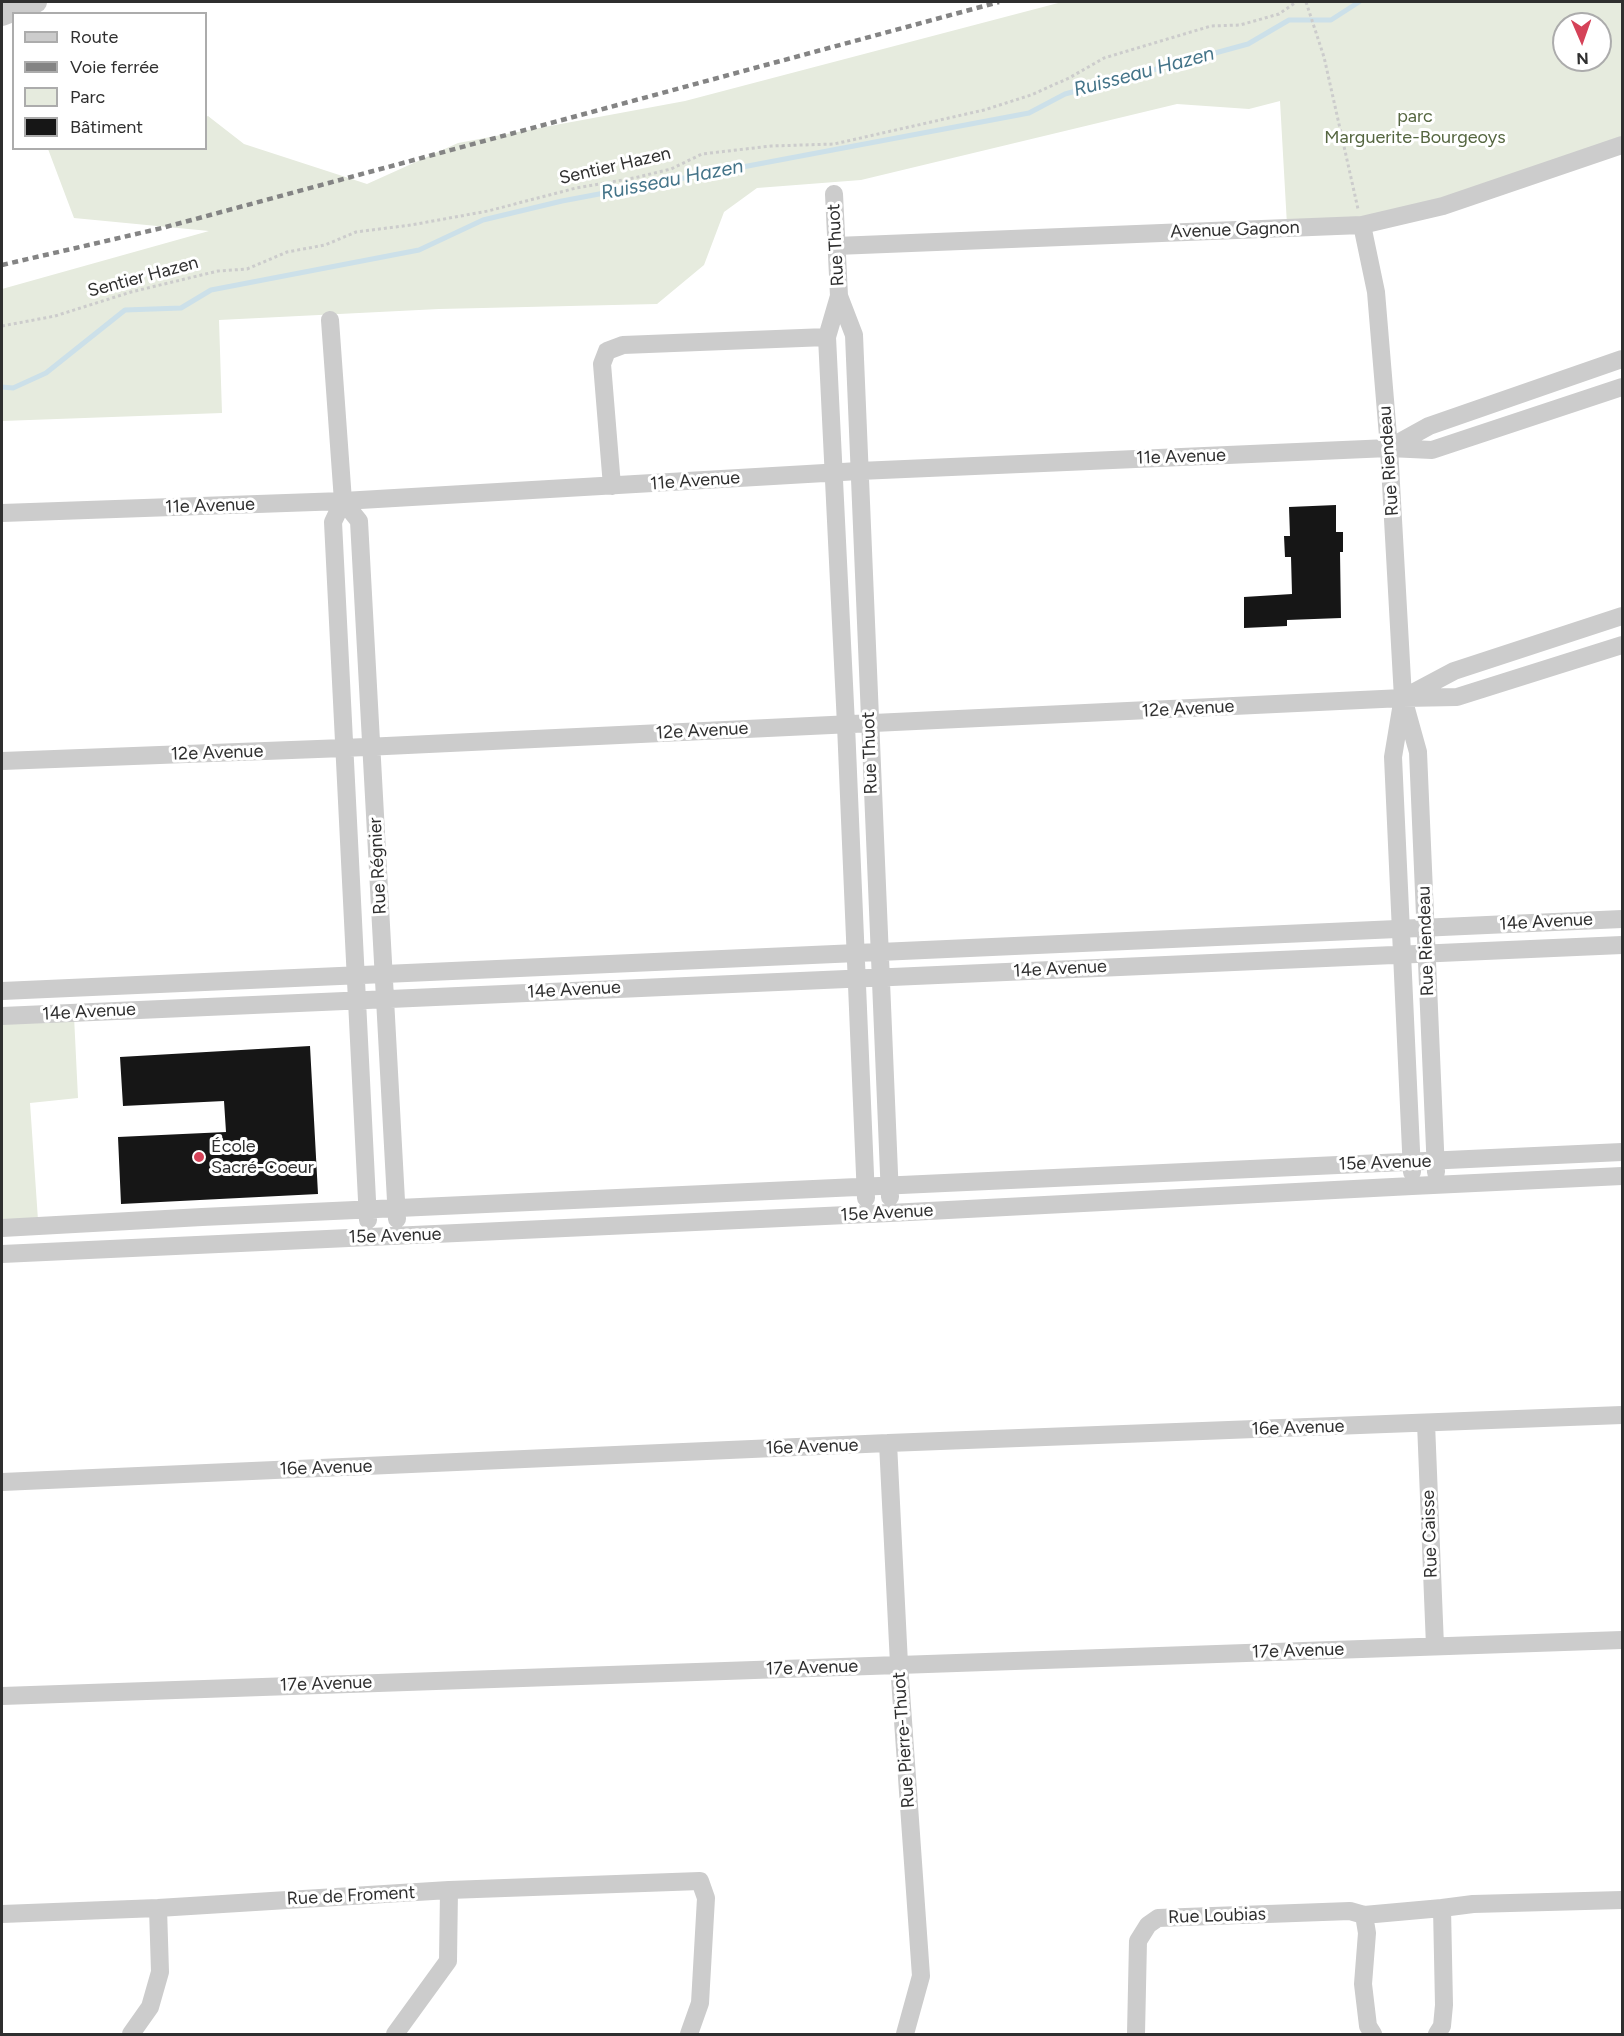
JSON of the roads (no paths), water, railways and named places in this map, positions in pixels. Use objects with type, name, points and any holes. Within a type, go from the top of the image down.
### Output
[{"type":"street","points":[[2,15],[36,2]]},
{"type":"street","name":"Avenue Gagnon","points":[[836,246],[1362,225],[1443,206],[1623,145]]},
{"type":"street","name":"Rue Thuot","points":[[834,194],[839,296],[854,335],[890,1213]]},
{"type":"street","name":"Rue Riendeau","points":[[1362,225],[1376,292],[1389,448],[1403,698],[1418,752],[1436,1185]]},
{"type":"street","name":"Rue Thuot","points":[[839,296],[827,336],[866,1214]]},
{"type":"street","name":"Rue Régnier","points":[[330,320],[343,501],[333,522],[369,1237]]},
{"type":"street","points":[[612,486],[602,364],[607,351],[623,345],[827,336]]},
{"type":"street","name":"11e Avenue","points":[[2,513],[343,501],[834,472],[1389,448],[1432,450],[1623,384],[1619,361],[1429,426],[1389,448]]},
{"type":"street","name":"Rue Régnier","points":[[343,501],[359,521],[398,1236]]},
{"type":"street","name":"12e Avenue","points":[[1403,698],[1454,671],[1623,616]]},
{"type":"street","name":"12e Avenue","points":[[2,761],[344,748],[1403,698],[1457,698],[1623,645]]},
{"type":"street","name":"Rue Riendeau","points":[[1403,698],[1393,758],[1412,1185]]},
{"type":"street","name":"14e Avenue","points":[[2,991],[1623,919]]},
{"type":"street","points":[[1146,940],[1148,966]]},
{"type":"street","name":"14e Avenue","points":[[2,1016],[1623,945]]},
{"type":"street","name":"15e Avenue","points":[[2,1228],[1623,1152]]},
{"type":"street","points":[[1148,1173],[1149,1200]]},
{"type":"street","name":"15e Avenue","points":[[2,1254],[1623,1176]]},
{"type":"street","points":[[624,1198],[624,1225]]},
{"type":"street","points":[[201,1217],[202,1244]]},
{"type":"street","points":[[78,1224],[81,1251]]},
{"type":"street","name":"16e Avenue","points":[[2,1482],[888,1443],[1623,1415]]},
{"type":"street","name":"Rue Caisse","points":[[1426,1423],[1434,1646]]},
{"type":"street","name":"Rue Pierre-Thuot","points":[[888,1443],[899,1665],[921,1976],[905,2034]]},
{"type":"street","name":"17e Avenue","points":[[2,1696],[1623,1640]]},
{"type":"street","name":"Rue de Froment","points":[[2,1914],[158,1908],[449,1890],[700,1881],[706,1898],[700,2003],[689,2034]]},
{"type":"street","points":[[395,2034],[448,1962],[449,1890]]},
{"type":"street","name":"Rue Loubias","points":[[1136,2034],[1138,1941],[1148,1925],[1158,1918],[1350,1911],[1364,1915],[1473,1904],[1623,1900]]},
{"type":"street","points":[[131,2034],[150,2007],[160,1972],[158,1908]]},
{"type":"street","points":[[1437,2034],[1442,2026],[1444,2005],[1442,1908]]},
{"type":"street","points":[[1364,1915],[1367,1933],[1363,1984],[1368,2026],[1373,2034]]},
{"type":"waterway","name":"Ruisseau Hazen","points":[[2,387],[13,388],[46,373],[125,310],[181,308],[211,290],[419,250],[483,220],[562,201],[1029,113],[1065,94],[1248,44],[1289,20],[1331,20],[1359,2]]},
{"type":"railway","points":[[2,265],[162,228],[999,2]]},
{"type":"place","name":"École Sacré-Coeur","points":[[199,1157]]},
{"type":"park label","name":"parc Marguerite-Bourgeoys","points":[[1415,127]]}]
